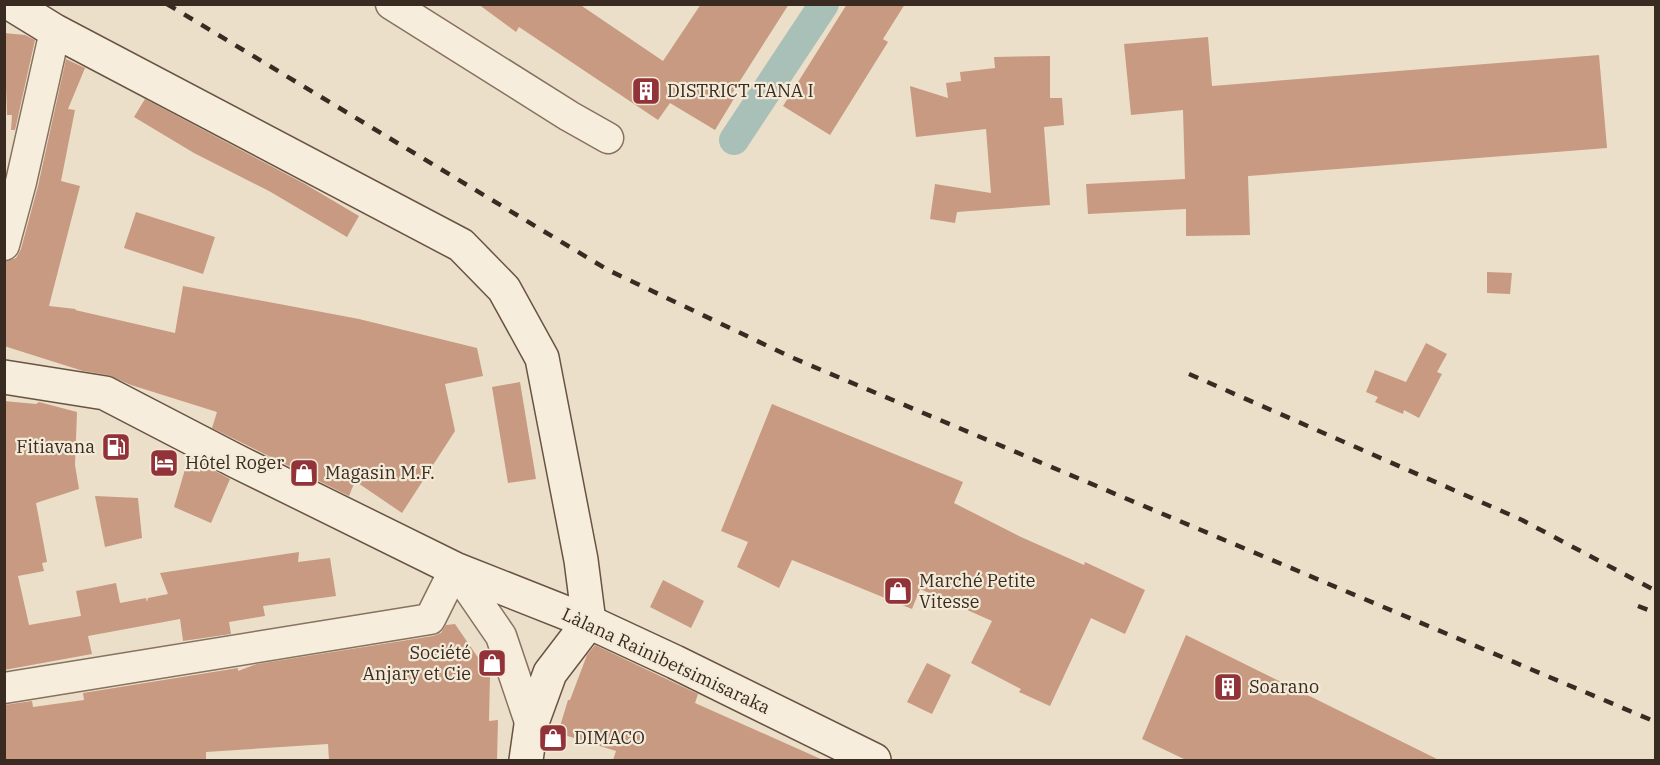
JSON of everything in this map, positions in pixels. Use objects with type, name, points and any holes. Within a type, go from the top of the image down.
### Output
[{"type":"street","points":[[11,4],[55,31],[461,245],[504,289],[542,358],[581,560],[589,622],[550,673],[531,725],[526,760]]},
{"type":"street","points":[[391,4],[568,116],[608,138]]},
{"type":"street","points":[[4,245],[21,183],[55,31]]},
{"type":"street","name":"Làlana Rainibetsimisaraka","points":[[4,377],[105,393],[236,461],[455,569],[589,622],[873,760]]},
{"type":"street","points":[[4,688],[430,619],[455,569],[501,636],[531,725]]},
{"type":"building","points":[[478,4],[579,4],[663,61],[701,4],[789,4],[731,95],[735,97],[715,130],[670,103],[658,120],[519,27],[516,32]]},
{"type":"building","points":[[847,4],[905,4],[883,39],[888,42],[830,135],[783,106]]},
{"type":"building","points":[[4,33],[25,35],[35,40],[15,130],[11,130],[12,115],[7,115]]},
{"type":"building","points":[[1208,37],[1212,86],[1599,55],[1607,148],[1248,176],[1250,235],[1186,236],[1186,209],[1088,214],[1086,184],[1185,179],[1183,110],[1131,115],[1124,44]]},
{"type":"building","points":[[1050,56],[1050,98],[1062,98],[1064,125],[1044,127],[1050,205],[957,212],[955,223],[930,219],[935,184],[991,193],[986,129],[916,137],[910,86],[948,98],[946,83],[961,81],[960,72],[995,68],[994,57]]},
{"type":"building","points":[[66,59],[85,68],[68,109],[75,110],[61,181],[80,186],[49,306],[76,309],[175,333],[183,286],[359,319],[477,348],[483,376],[445,384],[455,431],[402,513],[355,481],[349,496],[212,428],[217,412],[131,385],[108,375],[83,371],[4,346],[4,262],[16,258],[21,249],[38,186]]},
{"type":"building","points":[[145,99],[305,184],[359,216],[347,237],[269,191],[194,153],[134,117]]},
{"type":"building","points":[[136,212],[215,237],[203,274],[124,248]]},
{"type":"building","points":[[1487,272],[1512,273],[1510,294],[1487,293]]},
{"type":"building","points":[[1426,343],[1447,354],[1437,372],[1442,374],[1419,418],[1404,410],[1403,414],[1375,402],[1378,397],[1366,392],[1375,370],[1406,382]]},
{"type":"building","points":[[520,382],[536,479],[508,483],[492,387]]},
{"type":"building","points":[[4,401],[36,404],[39,402],[77,412],[75,465],[79,489],[36,503],[47,562],[42,563],[44,571],[18,576],[29,625],[81,616],[76,591],[116,583],[120,603],[146,598],[147,602],[148,598],[168,594],[160,573],[299,552],[298,562],[330,558],[336,596],[263,606],[265,616],[229,622],[231,634],[183,641],[180,619],[88,636],[92,654],[4,670]]},
{"type":"building","points":[[772,404],[963,482],[954,503],[1021,537],[1084,565],[1085,562],[1145,590],[1125,634],[1091,618],[1050,706],[1019,692],[1021,689],[971,663],[992,621],[920,589],[912,609],[792,560],[779,588],[737,567],[748,542],[721,531]]},
{"type":"building","points":[[202,464],[230,479],[211,523],[174,507],[186,466],[200,472]]},
{"type":"building","points":[[95,496],[138,498],[142,538],[105,547]]},
{"type":"building","points":[[663,580],[704,601],[691,628],[650,607]]},
{"type":"building","points":[[455,624],[490,675],[489,721],[498,720],[497,760],[329,760],[328,744],[206,752],[206,760],[4,760],[4,705],[32,701],[33,707],[84,700],[83,693],[238,668],[238,671],[257,664],[433,636],[441,633],[446,625]]},
{"type":"building","name":"Soarano","points":[[1186,635],[1439,760],[1186,760],[1142,739]]},
{"type":"building","points":[[595,645],[698,694],[695,703],[823,760],[613,760],[616,751],[558,733],[568,700],[570,700],[587,655]]},
{"type":"building","points":[[927,663],[951,675],[932,714],[907,702]]},
{"type":"waterway","points":[[734,140],[824,4]]},
{"type":"railway","points":[[167,4],[608,270],[793,358],[1656,722]]},
{"type":"railway","points":[[1189,374],[1522,520],[1656,591]]},
{"type":"railway","points":[[1638,606],[1656,613]]},
{"type":"place","name":"DISTRICT TANA I","points":[[646,91]]},
{"type":"place","name":"Fitiavana","points":[[116,447]]},
{"type":"place","name":"Hôtel Roger","points":[[164,463]]},
{"type":"place","name":"Magasin M.F.","points":[[304,473]]},
{"type":"place","name":"Marché Petite Vitesse","points":[[898,591]]},
{"type":"place","name":"Société Anjary et Cie","points":[[492,663]]},
{"type":"place","name":"Soarano","points":[[1228,687]]},
{"type":"place","name":"DIMACO","points":[[553,738]]}]
